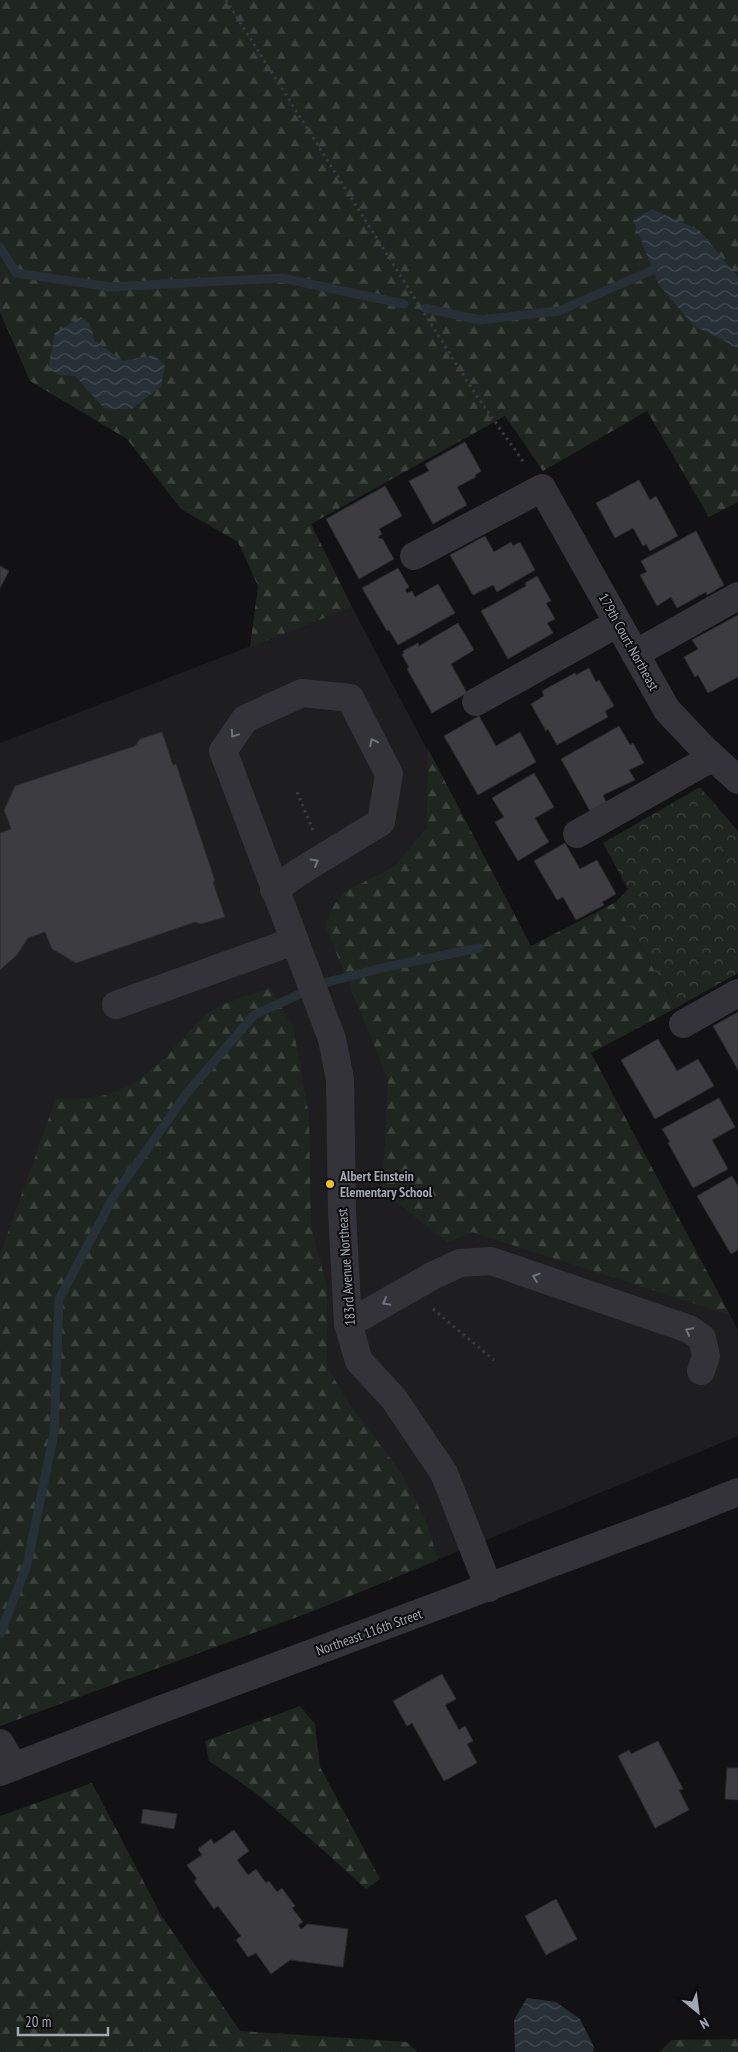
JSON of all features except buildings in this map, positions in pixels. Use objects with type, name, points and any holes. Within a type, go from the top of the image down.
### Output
[{"type":"street","points":[[414,556],[542,488]]},
{"type":"street","name":"179th Court Northeast","points":[[542,488],[667,710],[738,780]]},
{"type":"street","points":[[635,654],[738,596]]},
{"type":"street","points":[[476,702],[618,624]]},
{"type":"street","name":"183rd Avenue Northeast","points":[[274,890],[299,872],[381,822],[389,774],[350,698],[302,693],[245,719],[223,751],[274,890],[332,1039],[340,1079],[342,1212],[348,1324],[359,1361],[394,1399],[444,1473],[489,1588]]},
{"type":"street","points":[[577,834],[713,757]]},
{"type":"street","points":[[116,1005],[294,941]]},
{"type":"street","points":[[683,1024],[738,993]]},
{"type":"street","points":[[348,1324],[432,1276],[460,1263],[490,1261],[689,1329],[702,1338],[706,1356],[701,1371]]},
{"type":"street","name":"Northeast 116th Street","points":[[7,1770],[146,1715],[489,1588],[738,1492]]},
{"type":"street","points":[[0,1743],[7,1770]]},
{"type":"path","points":[[226,0],[476,395],[542,488]]},
{"type":"path","points":[[297,792],[316,837]]},
{"type":"path","points":[[427,1303],[494,1360]]},
{"type":"shaded area","name":"Albert Einstein Elementary School","points":[[352,607],[531,947],[591,1053],[738,1330],[738,1436],[316,1610],[0,1726],[0,743]]},
{"type":"green space","points":[[0,0],[738,0],[738,502],[709,517],[647,411],[543,471],[505,416],[311,524],[352,607],[250,647],[258,586],[238,542],[181,509],[127,439],[30,381],[0,312]]},
{"type":"green space","points":[[428,749],[531,946],[616,902],[676,1008],[591,1053],[730,1315],[472,1232],[447,1242],[382,1191],[388,1080],[325,925],[334,905],[346,891],[394,867],[427,828]]},
{"type":"green space","points":[[700,787],[738,831],[738,973],[676,1008],[616,902],[628,889],[603,843]]},
{"type":"green space","points":[[270,988],[293,1027],[309,1116],[311,1227],[327,1287],[327,1367],[350,1405],[402,1474],[426,1521],[438,1560],[316,1610],[0,1726],[0,1255],[56,1098],[76,1099],[93,1097],[109,1094],[124,1088],[150,1071],[213,1010]]},
{"type":"green space","points":[[300,1706],[315,1724],[320,1767],[380,1879],[366,1889],[256,1793],[209,1761],[205,1741]]},
{"type":"green space","points":[[92,1783],[161,1915],[240,2031],[407,2042],[418,2052],[0,2052],[0,1816]]},
{"type":"green space","points":[[738,2039],[738,2052],[659,2052],[672,2040]]},
{"type":"water","points":[[652,209],[699,230],[738,277],[738,348],[694,326],[659,285],[633,220]]},
{"type":"water","points":[[81,317],[90,324],[94,340],[123,361],[154,355],[165,365],[161,386],[132,409],[104,408],[75,376],[59,375],[48,369],[55,333]]},
{"type":"water","points":[[527,1998],[556,2002],[580,2019],[594,2047],[593,2052],[515,2052],[514,2020]]},
{"type":"waterway","points":[[0,247],[16,273],[111,287],[282,278],[404,304]]},
{"type":"waterway","points":[[425,308],[480,320],[559,311],[653,270]]},
{"type":"waterway","points":[[0,1634],[27,1565],[54,1433],[59,1299],[114,1196],[187,1093],[254,1015],[324,983],[386,967],[479,948]]},
{"type":"place","name":"Albert Einstein Elementary School","points":[[330,1184]]}]
